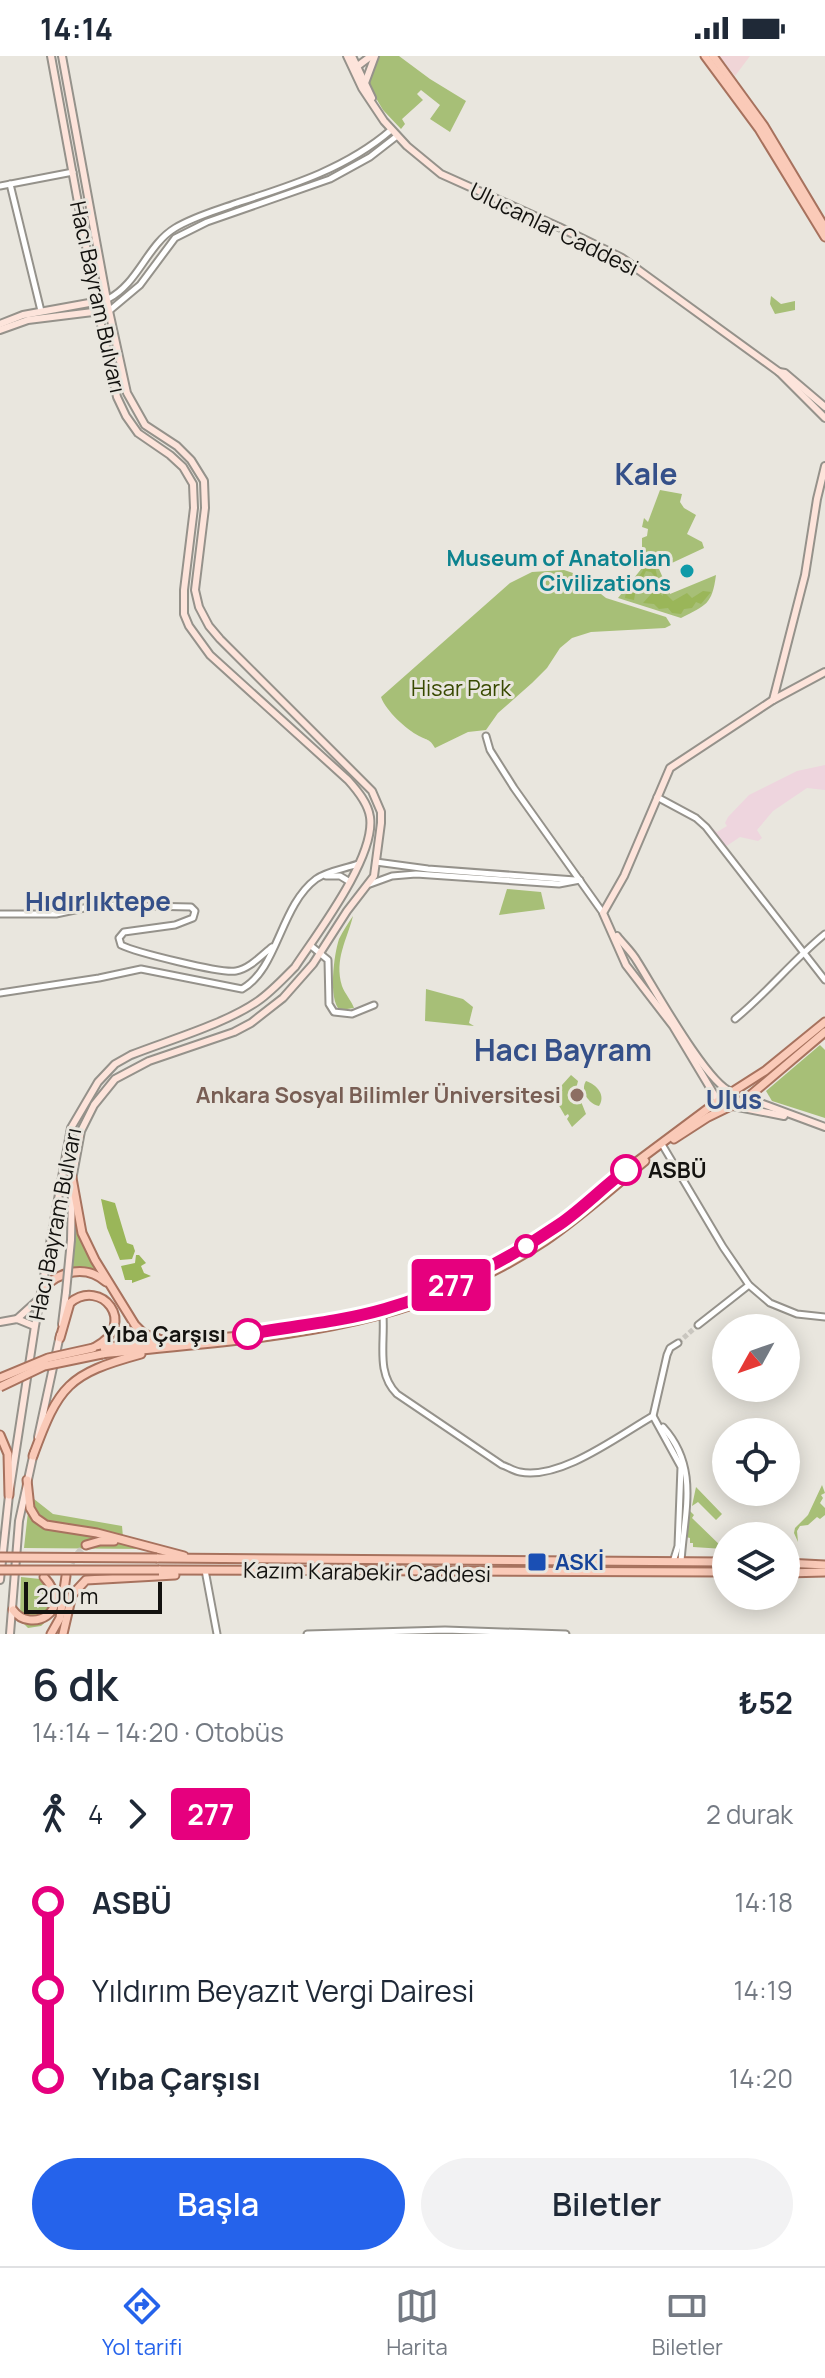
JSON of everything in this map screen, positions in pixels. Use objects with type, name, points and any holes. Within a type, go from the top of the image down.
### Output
[{"type":"main road","name":"Hacı Bayram Bulvarı","points":[[0,1580],[9,1495],[35,1326],[71,1128],[98,1082],[115,1064],[237,1013],[260,1000],[295,967],[351,882],[371,819],[358,792],[297,732],[210,655],[189,626],[184,614],[184,590],[194,508],[193,484],[183,467],[138,433],[117,397],[51,56]]},
{"type":"main road","name":"Hacı Bayram Bulvarı","points":[[10,1634],[19,1521],[49,1361],[60,1338],[71,1240],[72,1178],[81,1131],[94,1105],[115,1079],[149,1061],[234,1032],[283,998],[370,884],[374,876],[381,823],[381,812],[372,791],[220,639],[199,607],[195,590],[205,508],[204,481],[191,460],[177,446],[145,425],[127,393],[62,56]]},
{"type":"main road","points":[[352,62],[362,56]]},
{"type":"main road","points":[[352,62],[373,56]]},
{"type":"main road","points":[[365,83],[373,56]]},
{"type":"main road","points":[[705,56],[759,129],[825,237]]},
{"type":"main road","points":[[713,56],[764,126],[825,228]]},
{"type":"main road","name":"Ulucanlar Caddesi","points":[[352,62],[365,83],[375,109]]},
{"type":"main road","name":"Ulucanlar Caddesi","points":[[352,62],[375,109],[394,133],[445,177],[622,258],[779,372]]},
{"type":"main road","points":[[0,324],[41,311],[108,299]]},
{"type":"main road","points":[[0,330],[28,320],[109,311]]},
{"type":"main road","points":[[779,372],[787,375],[825,407]]},
{"type":"main road","points":[[779,372],[825,418]]},
{"type":"main road","points":[[773,700],[805,575],[825,466]]},
{"type":"main road","points":[[825,672],[773,700],[670,768],[624,876],[603,913],[625,963],[673,1026],[718,1101],[825,1127]]},
{"type":"main road","points":[[778,684],[786,694]]},
{"type":"main road","points":[[358,864],[365,860],[376,862]]},
{"type":"main road","points":[[351,882],[370,884]]},
{"type":"main road","points":[[611,930],[633,955],[709,1073],[725,1090],[803,1121]]},
{"type":"main road","points":[[625,963],[633,955]]},
{"type":"main road","points":[[631,971],[639,964]]},
{"type":"main road","points":[[0,1378],[93,1348],[241,1336],[345,1318],[401,1304],[468,1278],[562,1222],[622,1172],[718,1101],[765,1071],[825,1022]]},
{"type":"main road","points":[[0,1387],[49,1361],[255,1340],[383,1316],[463,1287],[534,1248],[568,1225],[663,1146],[708,1117],[747,1098],[825,1032]]},
{"type":"main road","points":[[72,1178],[82,1233],[95,1260],[135,1325],[144,1334],[170,1341]]},
{"type":"main road","points":[[17,1319],[55,1278],[81,1270],[98,1275],[116,1293]]},
{"type":"main road","points":[[60,1338],[70,1303],[87,1295],[99,1297],[110,1305],[116,1320],[112,1333],[93,1348]]},
{"type":"main road","points":[[0,1322],[17,1319],[35,1326]]},
{"type":"main road","points":[[33,1456],[48,1414],[69,1384],[94,1368],[163,1348]]},
{"type":"main road","points":[[0,1435],[8,1454],[9,1495]]},
{"type":"main road","points":[[27,1480],[30,1508],[46,1525],[97,1533],[193,1558]]},
{"type":"main road","points":[[0,1533],[6,1521]]},
{"type":"main road","points":[[86,1545],[109,1540],[140,1544]]},
{"type":"main road","name":"Kazım Karabekir Caddesi","points":[[0,1557],[712,1562]]},
{"type":"main road","points":[[800,1563],[825,1562]]},
{"type":"main road","name":"Kazım Karabekir Caddesi","points":[[4,1570],[712,1572]]},
{"type":"main road","points":[[26,1570],[44,1577],[52,1588],[55,1602],[48,1632]]},
{"type":"main road","points":[[63,1634],[72,1595],[86,1580],[161,1577],[193,1571]]},
{"type":"main road","points":[[800,1573],[825,1574]]},
{"type":"main road","points":[[48,1632],[60,1618],[66,1576]]},
{"type":"main road","points":[[13,1610],[20,1626]]},
{"type":"street","points":[[108,299],[127,285],[170,231],[200,215],[334,169],[394,133]]},
{"type":"street","points":[[109,311],[140,285],[175,238],[207,222],[330,179],[366,160],[394,133]]},
{"type":"street","points":[[0,186],[73,172]]},
{"type":"street","points":[[10,184],[41,311]]},
{"type":"street","points":[[486,736],[493,756],[603,913]]},
{"type":"street","points":[[657,797],[706,827],[825,980]]},
{"type":"street","points":[[376,862],[428,869],[580,880]]},
{"type":"street","points":[[0,993],[141,969],[242,989],[255,981],[264,969],[295,904],[314,881],[358,864]]},
{"type":"street","points":[[370,884],[392,876],[414,874],[559,884],[580,880]]},
{"type":"street","points":[[321,877],[340,876],[351,882]]},
{"type":"street","points":[[0,914],[56,914],[98,905],[191,907],[195,911],[193,918],[175,925],[124,932],[119,938],[121,945],[139,953],[225,972],[243,969],[272,947]]},
{"type":"street","points":[[735,1019],[763,995],[802,952],[825,934]]},
{"type":"street","points":[[310,945],[328,963],[329,1004],[334,1012],[342,1015],[358,1013],[374,1005]]},
{"type":"street","points":[[663,1146],[749,1285],[770,1303],[797,1314],[825,1317]]},
{"type":"street","points":[[698,1325],[749,1285]]},
{"type":"street","points":[[383,1316],[384,1375],[388,1384],[397,1394],[491,1459],[521,1472],[564,1466],[653,1416]]},
{"type":"street","points":[[653,1416],[660,1378],[670,1348],[678,1343]]},
{"type":"street","points":[[653,1416],[674,1440],[685,1465],[677,1563]]},
{"type":"street","points":[[205,1570],[217,1634]]},
{"type":"street","points":[[307,1634],[445,1630],[566,1634]]},
{"type":"shaded area","points":[[719,56],[750,56],[735,76]]},
{"type":"shaded area","points":[[825,765],[825,790],[807,788],[773,811],[757,830],[762,838],[758,841],[740,837],[725,847],[704,821],[717,832],[727,826],[728,817],[749,795],[797,771]]},
{"type":"green space","points":[[378,56],[399,56],[466,101],[450,132],[430,119],[440,105],[421,90],[417,94],[423,100],[402,119],[405,124],[401,129],[383,110],[367,83]]},
{"type":"green space","points":[[771,296],[781,304],[795,301],[795,310],[775,314],[770,304]]},
{"type":"green space","points":[[660,490],[682,494],[680,502],[684,508],[696,515],[687,534],[702,542],[704,548],[659,569],[670,594],[716,575],[706,603],[681,618],[618,598],[642,568],[642,538],[647,536],[648,529],[642,527],[644,518],[648,522]]},
{"type":"green space","points":[[654,557],[659,564],[655,567],[658,580],[646,571],[643,577],[652,585],[636,588],[634,600],[625,598],[647,559]]},
{"type":"green space","name":"Hisar Park","points":[[564,570],[576,574],[606,598],[666,617],[671,625],[665,628],[591,632],[572,638],[560,648],[547,668],[498,713],[486,730],[468,732],[435,748],[387,708],[381,697],[510,583],[532,572]]},
{"type":"green space","points":[[662,590],[673,601],[687,593],[692,598],[703,591],[711,592],[701,604],[696,602],[681,614],[643,603],[652,593],[663,596]]},
{"type":"green space","points":[[507,889],[541,892],[545,909],[499,915]]},
{"type":"green space","points":[[353,916],[342,950],[340,976],[354,1008],[340,1010],[333,987],[335,955],[339,939]]},
{"type":"green space","points":[[426,989],[463,999],[473,1007],[469,1023],[474,1026],[425,1021]]},
{"type":"green space","points":[[820,1045],[825,1050],[825,1118],[772,1101],[766,1091]]},
{"type":"green space","points":[[571,1075],[578,1081],[576,1089],[586,1114],[572,1127],[567,1119],[568,1114],[565,1116],[553,1095]]},
{"type":"green space","points":[[586,1081],[599,1091],[599,1106],[591,1103],[586,1096]]},
{"type":"green space","points":[[101,1199],[115,1203],[127,1243],[133,1245],[135,1251],[132,1259],[120,1260],[107,1228]]},
{"type":"green space","points":[[75,1217],[80,1234],[99,1271],[73,1267]]},
{"type":"green space","points":[[136,1255],[146,1263],[141,1266],[144,1273],[151,1276],[132,1283],[132,1280],[125,1280],[121,1266],[135,1263]]},
{"type":"green space","points":[[822,1485],[825,1493],[821,1495],[820,1503],[825,1508],[825,1515],[800,1526]]},
{"type":"green space","points":[[696,1487],[722,1514],[716,1520],[698,1502],[692,1506]]},
{"type":"green space","points":[[34,1499],[53,1514],[122,1526],[123,1537],[48,1522],[35,1510]]},
{"type":"green space","points":[[688,1509],[694,1515],[692,1518],[712,1537],[712,1548],[693,1547],[690,1538],[686,1537]]},
{"type":"green space","points":[[28,1512],[49,1529],[102,1537],[84,1542],[88,1548],[115,1543],[146,1549],[24,1548]]},
{"type":"green space","points":[[21,1577],[40,1579],[48,1590],[51,1609],[41,1626],[28,1628],[20,1620]]},
{"type":"tunnel","points":[[678,1343],[698,1325]]},
{"type":"tunnel","points":[[67,1573],[73,1559],[86,1545]]},
{"type":"bus line","name":"277","points":[[248,1334],[383,1310],[468,1278],[530,1244],[626,1170]]},
{"type":"place","name":"Museum of Anatolian Civilizations","points":[[687,571]]},
{"type":"place","name":"Ankara Sosyal Bilimler Üniversitesi","points":[[577,1095]]},
{"type":"place","name":"ASBÜ","points":[[626,1170]]},
{"type":"place","name":"Yıba Çarşısı","points":[[248,1334]]},
{"type":"place","name":"ASKİ","points":[[537,1562]]},
{"type":"district","name":"Kale","points":[[646,475]]},
{"type":"district","name":"Hıdırlıktepe","points":[[98,902]]},
{"type":"district","name":"Hacı Bayram","points":[[563,1051]]},
{"type":"district","name":"Ulus","points":[[734,1100]]}]
